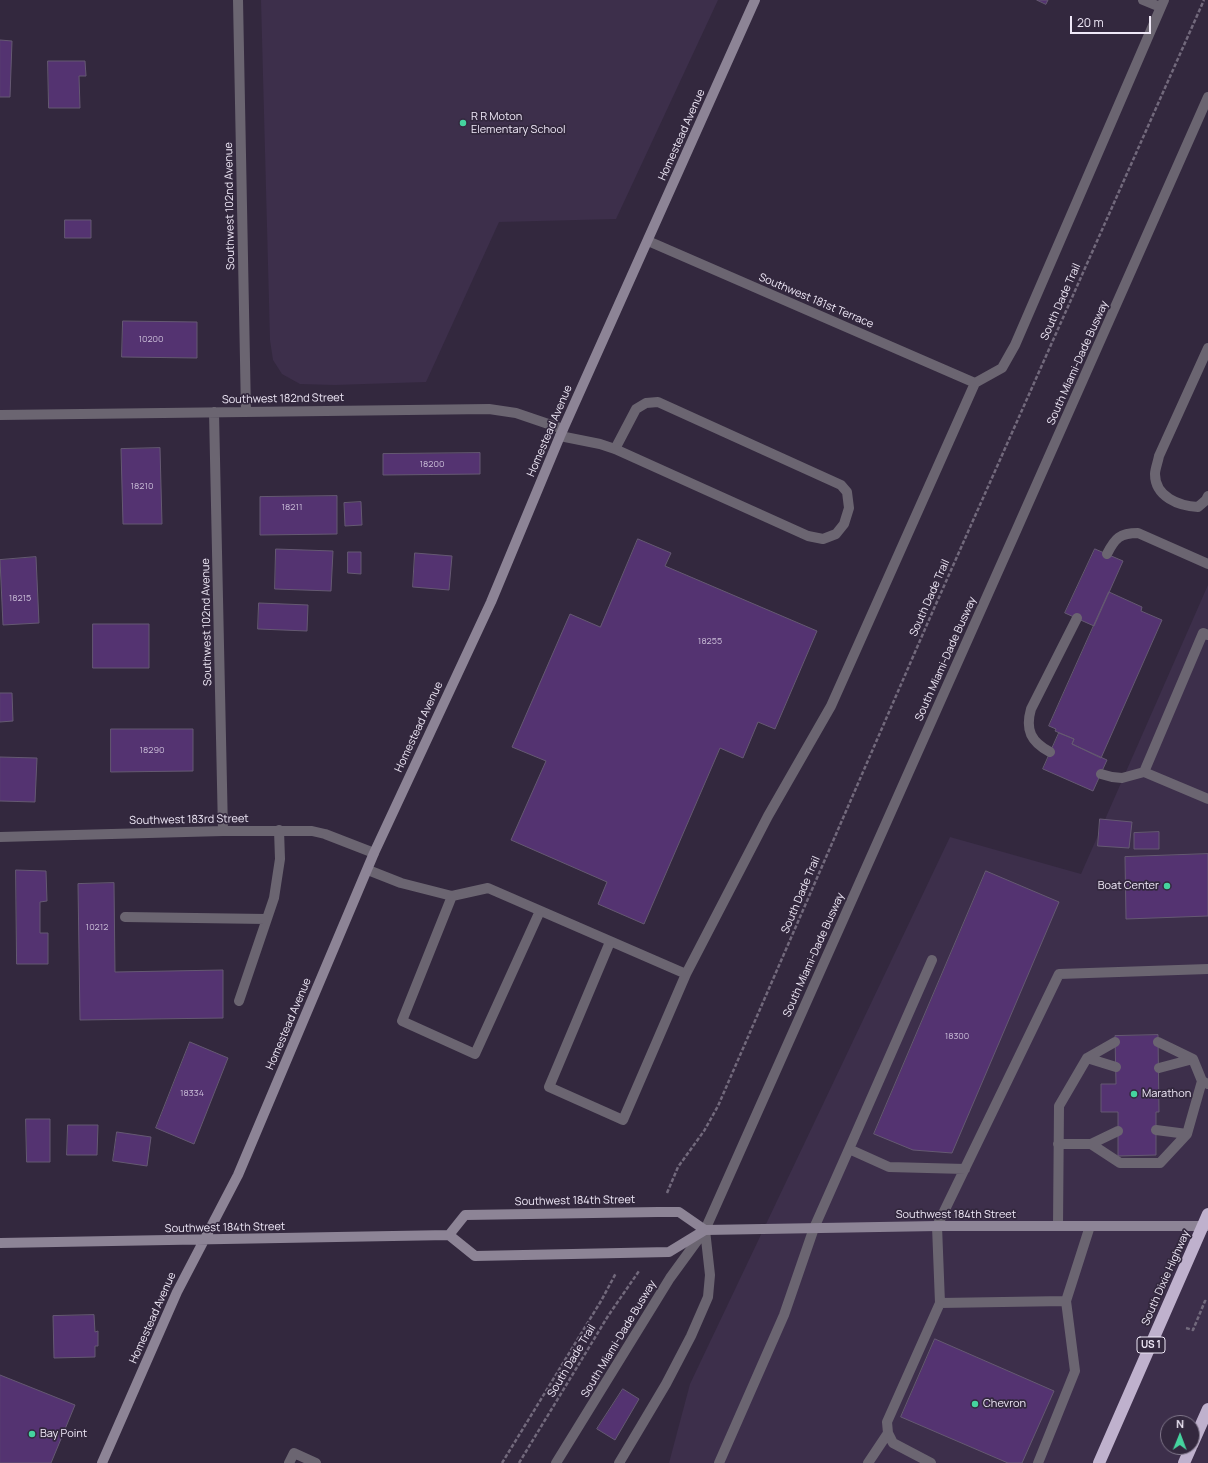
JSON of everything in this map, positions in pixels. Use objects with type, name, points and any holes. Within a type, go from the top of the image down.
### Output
[{"type":"highway","name":"South Dixie Highway","points":[[1099,1463],[1205,1226],[1208,1214]]},
{"type":"highway","points":[[1200,1428],[1208,1409]]},
{"type":"street","name":"Southwest 102nd Avenue","points":[[238,0],[246,412]]},
{"type":"street","name":"Homestead Avenue","points":[[104,1462],[177,1292],[238,1176],[374,853],[491,602],[561,432],[755,0]]},
{"type":"street","points":[[610,942],[549,1087],[623,1120],[686,974],[768,816],[831,706],[975,383],[1002,368],[1015,345],[1162,4],[1143,0]]},
{"type":"street","name":"South Miami-Dade Busway","points":[[556,1463],[670,1278],[705,1230],[1208,97]]},
{"type":"street","name":"Southwest 181st Terrace","points":[[648,240],[975,383]]},
{"type":"street","points":[[1208,348],[1159,456],[1155,473],[1156,486],[1169,499],[1175,502],[1186,506],[1198,507],[1206,500],[1208,496]]},
{"type":"street","name":"Southwest 182nd Street","points":[[0,415],[489,409],[516,413],[561,432],[615,449],[808,536],[823,539],[836,534],[844,524],[849,508],[847,492],[840,485],[658,402],[646,403],[636,409],[615,449]]},
{"type":"street","name":"Southwest 102nd Avenue","points":[[214,412],[223,831]]},
{"type":"street","points":[[1107,554],[1111,544],[1121,536],[1126,533],[1138,533],[1208,564]]},
{"type":"street","points":[[1050,752],[1040,747],[1031,735],[1029,716],[1031,709],[1077,618]]},
{"type":"street","points":[[1144,772],[1203,633],[1208,635]]},
{"type":"street","points":[[1101,774],[1122,778],[1144,772],[1208,799]]},
{"type":"street","points":[[239,1001],[274,898],[280,859],[279,830]]},
{"type":"street","name":"Southwest 183rd Street","points":[[0,837],[223,831],[312,831],[319,832],[374,853]]},
{"type":"street","points":[[368,870],[401,883],[452,896],[488,888],[686,974]]},
{"type":"street","points":[[452,896],[402,1021],[476,1054],[540,911]]},
{"type":"street","points":[[125,917],[266,919]]},
{"type":"street","points":[[719,1463],[784,1315],[814,1228],[932,960]]},
{"type":"street","points":[[931,1463],[893,1443],[888,1434],[887,1422],[940,1303],[937,1226],[1058,974],[1208,969]]},
{"type":"street","points":[[1058,1226],[1059,1106],[1087,1058],[1115,1042]]},
{"type":"street","points":[[1092,1144],[1120,1163],[1160,1163],[1187,1134],[1205,1082],[1193,1059],[1158,1042]]},
{"type":"street","points":[[1087,1058],[1116,1068]]},
{"type":"street","points":[[1158,1068],[1193,1059]]},
{"type":"street","points":[[1156,1130],[1187,1134]]},
{"type":"street","points":[[1058,1144],[1092,1144],[1118,1131]]},
{"type":"street","points":[[849,1149],[889,1167],[965,1169]]},
{"type":"street","name":"Southwest 184th Street","points":[[0,1243],[450,1235],[465,1216],[580,1213],[679,1212],[705,1230],[937,1226],[1205,1226]]},
{"type":"street","points":[[1038,1463],[1075,1372],[1066,1301],[1090,1226]]},
{"type":"street","points":[[450,1235],[475,1256],[669,1252],[705,1230],[710,1275],[708,1297],[691,1336],[666,1384],[619,1463]]},
{"type":"street","points":[[940,1303],[1066,1301]]},
{"type":"street","points":[[868,1463],[888,1434]]},
{"type":"street","points":[[289,1463],[294,1453],[316,1463]]},
{"type":"path","name":"South Dade Trail","points":[[664,1198],[678,1167],[704,1131],[718,1106],[932,613],[1204,0]]},
{"type":"path","name":"South Dade Trail","points":[[519,1463],[608,1316],[637,1275],[640,1268]]},
{"type":"path","points":[[502,1463],[617,1273]]},
{"type":"path","points":[[1186,1328],[1193,1330],[1206,1301],[1208,1302]]},
{"type":"shaded area","name":"R R Moton Elementary School","points":[[261,0],[718,0],[616,219],[499,222],[426,382],[334,385],[300,384],[282,374],[273,360],[270,340]]},
{"type":"shaded area","points":[[1208,585],[1208,1463],[669,1463],[690,1384],[950,837],[1081,874]]},
{"type":"building","points":[[1037,0],[1048,0],[1046,4]]},
{"type":"building","points":[[0,40],[12,41],[10,97],[0,97]]},
{"type":"building","points":[[48,61],[85,61],[86,76],[79,76],[80,108],[49,108]]},
{"type":"building","points":[[65,220],[91,220],[91,238],[65,238]]},
{"type":"building","points":[[123,321],[197,322],[197,358],[122,357]]},
{"type":"building","points":[[160,448],[162,524],[123,524],[121,449]]},
{"type":"building","points":[[480,453],[480,474],[383,475],[383,454]]},
{"type":"building","points":[[337,496],[337,534],[260,535],[260,497]]},
{"type":"building","points":[[361,502],[362,525],[345,526],[344,503]]},
{"type":"building","points":[[638,539],[671,553],[665,566],[817,631],[775,729],[758,722],[743,758],[720,748],[644,924],[598,904],[607,882],[511,840],[546,761],[512,747],[570,614],[600,627]]},
{"type":"building","points":[[276,549],[333,551],[331,591],[275,589]]},
{"type":"building","points":[[1095,549],[1123,561],[1094,626],[1065,613]]},
{"type":"building","points":[[348,552],[361,552],[361,574],[348,573]]},
{"type":"building","points":[[415,553],[452,556],[449,590],[413,587]]},
{"type":"building","points":[[36,557],[39,623],[3,625],[0,560]]},
{"type":"building","points":[[1109,592],[1142,607],[1141,611],[1162,620],[1101,758],[1072,744],[1074,739],[1055,731],[1056,729],[1049,726]]},
{"type":"building","points":[[259,603],[308,605],[307,631],[258,629]]},
{"type":"building","points":[[93,624],[149,624],[149,668],[93,668]]},
{"type":"building","points":[[0,693],[12,693],[13,721],[0,722]]},
{"type":"building","points":[[111,729],[193,729],[193,771],[111,772]]},
{"type":"building","points":[[1059,733],[1074,739],[1072,744],[1107,760],[1093,791],[1043,769]]},
{"type":"building","points":[[0,757],[37,758],[35,802],[0,801]]},
{"type":"building","points":[[1100,819],[1132,822],[1129,848],[1098,846]]},
{"type":"building","points":[[1159,832],[1159,849],[1134,849],[1134,833]]},
{"type":"building","name":"Boat Center","points":[[1208,854],[1208,916],[1126,919],[1125,857]]},
{"type":"building","points":[[16,870],[46,871],[47,901],[40,902],[40,933],[48,933],[48,964],[17,964]]},
{"type":"building","points":[[986,871],[1059,902],[952,1153],[913,1150],[874,1134]]},
{"type":"building","points":[[114,883],[115,972],[223,970],[223,1018],[80,1020],[78,884]]},
{"type":"building","name":"Marathon","points":[[1158,1035],[1159,1112],[1156,1112],[1156,1155],[1118,1156],[1118,1112],[1101,1112],[1101,1084],[1116,1084],[1115,1036]]},
{"type":"building","points":[[190,1042],[228,1058],[194,1144],[156,1128]]},
{"type":"building","points":[[26,1119],[50,1119],[50,1162],[27,1162]]},
{"type":"building","points":[[68,1125],[98,1125],[97,1155],[67,1155]]},
{"type":"building","points":[[117,1132],[151,1137],[147,1166],[113,1161]]},
{"type":"building","points":[[94,1315],[95,1332],[98,1331],[98,1346],[95,1346],[95,1357],[54,1358],[53,1316]]},
{"type":"building","name":"Chevron","points":[[935,1339],[1054,1391],[1022,1463],[1008,1463],[901,1417]]},
{"type":"building","name":"Bay Point","points":[[0,1375],[75,1405],[51,1463],[0,1463]]},
{"type":"building","points":[[623,1389],[639,1399],[615,1440],[597,1429]]},
{"type":"place","name":"R R Moton Elementary School","points":[[463,123]]},
{"type":"place","name":"Boat Center","points":[[1167,886]]},
{"type":"place","name":"Marathon","points":[[1134,1094]]},
{"type":"place","name":"Chevron","points":[[975,1404]]},
{"type":"place","name":"Bay Point","points":[[32,1434]]}]
